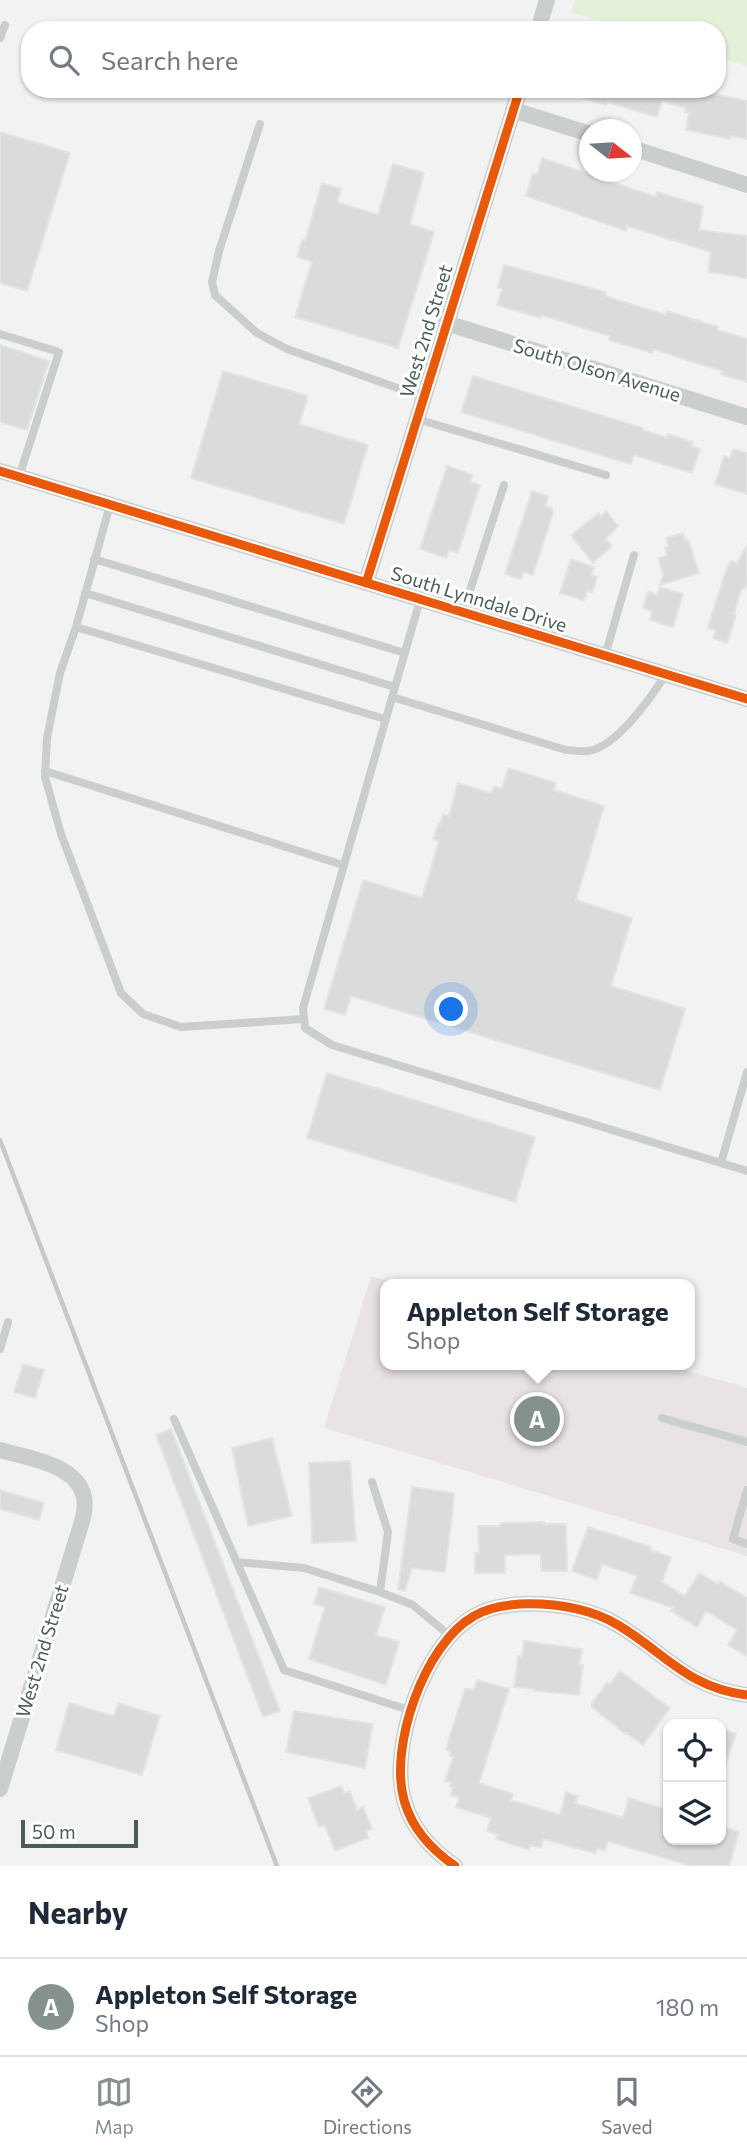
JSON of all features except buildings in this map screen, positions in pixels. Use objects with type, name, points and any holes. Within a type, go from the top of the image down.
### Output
[{"type":"street","points":[[541,21],[547,0]]},
{"type":"street","name":"West 2nd Street","points":[[366,583],[517,98]]},
{"type":"street","points":[[513,110],[579,131]]},
{"type":"street","points":[[642,151],[747,185]]},
{"type":"street","name":"South Olson Avenue","points":[[446,323],[747,417]]},
{"type":"street","name":"South Lynndale Drive","points":[[0,471],[747,699]]},
{"type":"street","name":"West 2nd Street","points":[[0,1450],[66,1472],[78,1483],[84,1497],[84,1513],[0,1788]]},
{"type":"street","points":[[455,1866],[433,1850],[419,1832],[404,1801],[399,1772],[403,1741],[427,1670],[450,1636],[474,1616],[499,1606],[548,1605],[596,1615],[617,1624],[690,1677],[729,1693],[747,1695]]},
{"type":"lane","points":[[0,38],[5,25]]},
{"type":"lane","points":[[260,124],[219,251],[212,282],[215,295],[257,333],[287,349],[424,397]]},
{"type":"lane","points":[[0,334],[59,352],[19,477]]},
{"type":"lane","points":[[417,419],[606,475]]},
{"type":"lane","points":[[463,612],[504,485]]},
{"type":"lane","points":[[110,505],[76,627],[60,673],[47,738],[45,771],[61,834],[121,993],[144,1014],[181,1027],[304,1019]]},
{"type":"lane","points":[[605,656],[634,555]]},
{"type":"lane","points":[[94,559],[405,653]]},
{"type":"lane","points":[[85,593],[395,687]]},
{"type":"lane","points":[[420,600],[303,1008],[305,1028],[332,1045],[747,1171]]},
{"type":"lane","points":[[76,627],[385,719]]},
{"type":"lane","points":[[392,696],[566,750],[591,751],[608,741],[643,710],[666,674]]},
{"type":"lane","points":[[45,771],[343,865]]},
{"type":"lane","points":[[721,1163],[747,1072]]},
{"type":"lane","points":[[0,1349],[8,1322]]},
{"type":"lane","points":[[662,1418],[747,1442]]},
{"type":"lane","points":[[174,1419],[284,1670],[412,1711]]},
{"type":"lane","points":[[372,1482],[388,1532],[380,1592]]},
{"type":"lane","points":[[747,1490],[733,1539],[747,1544]]},
{"type":"lane","points":[[237,1562],[304,1568],[380,1592],[413,1605],[450,1636]]},
{"type":"shaded area","points":[[371,1276],[381,1279],[380,1370],[685,1370],[747,1388],[747,1556],[324,1428]]},
{"type":"green space","points":[[575,0],[747,0],[747,66],[726,60],[726,21],[600,21],[571,12]]},
{"type":"railway","points":[[0,1140],[277,1866]]},
{"type":"cycle path","points":[[366,583],[517,98]]},
{"type":"cycle path","points":[[0,471],[747,699]]},
{"type":"cycle path","points":[[455,1866],[430,1845],[412,1820],[404,1800],[402,1753],[406,1726],[426,1673],[440,1649],[456,1630],[474,1616],[496,1607],[520,1604],[545,1604],[595,1614],[618,1625],[693,1677],[726,1691],[747,1695]]},
{"type":"place","name":"Appleton Self Storage","points":[[537,1419]]}]
